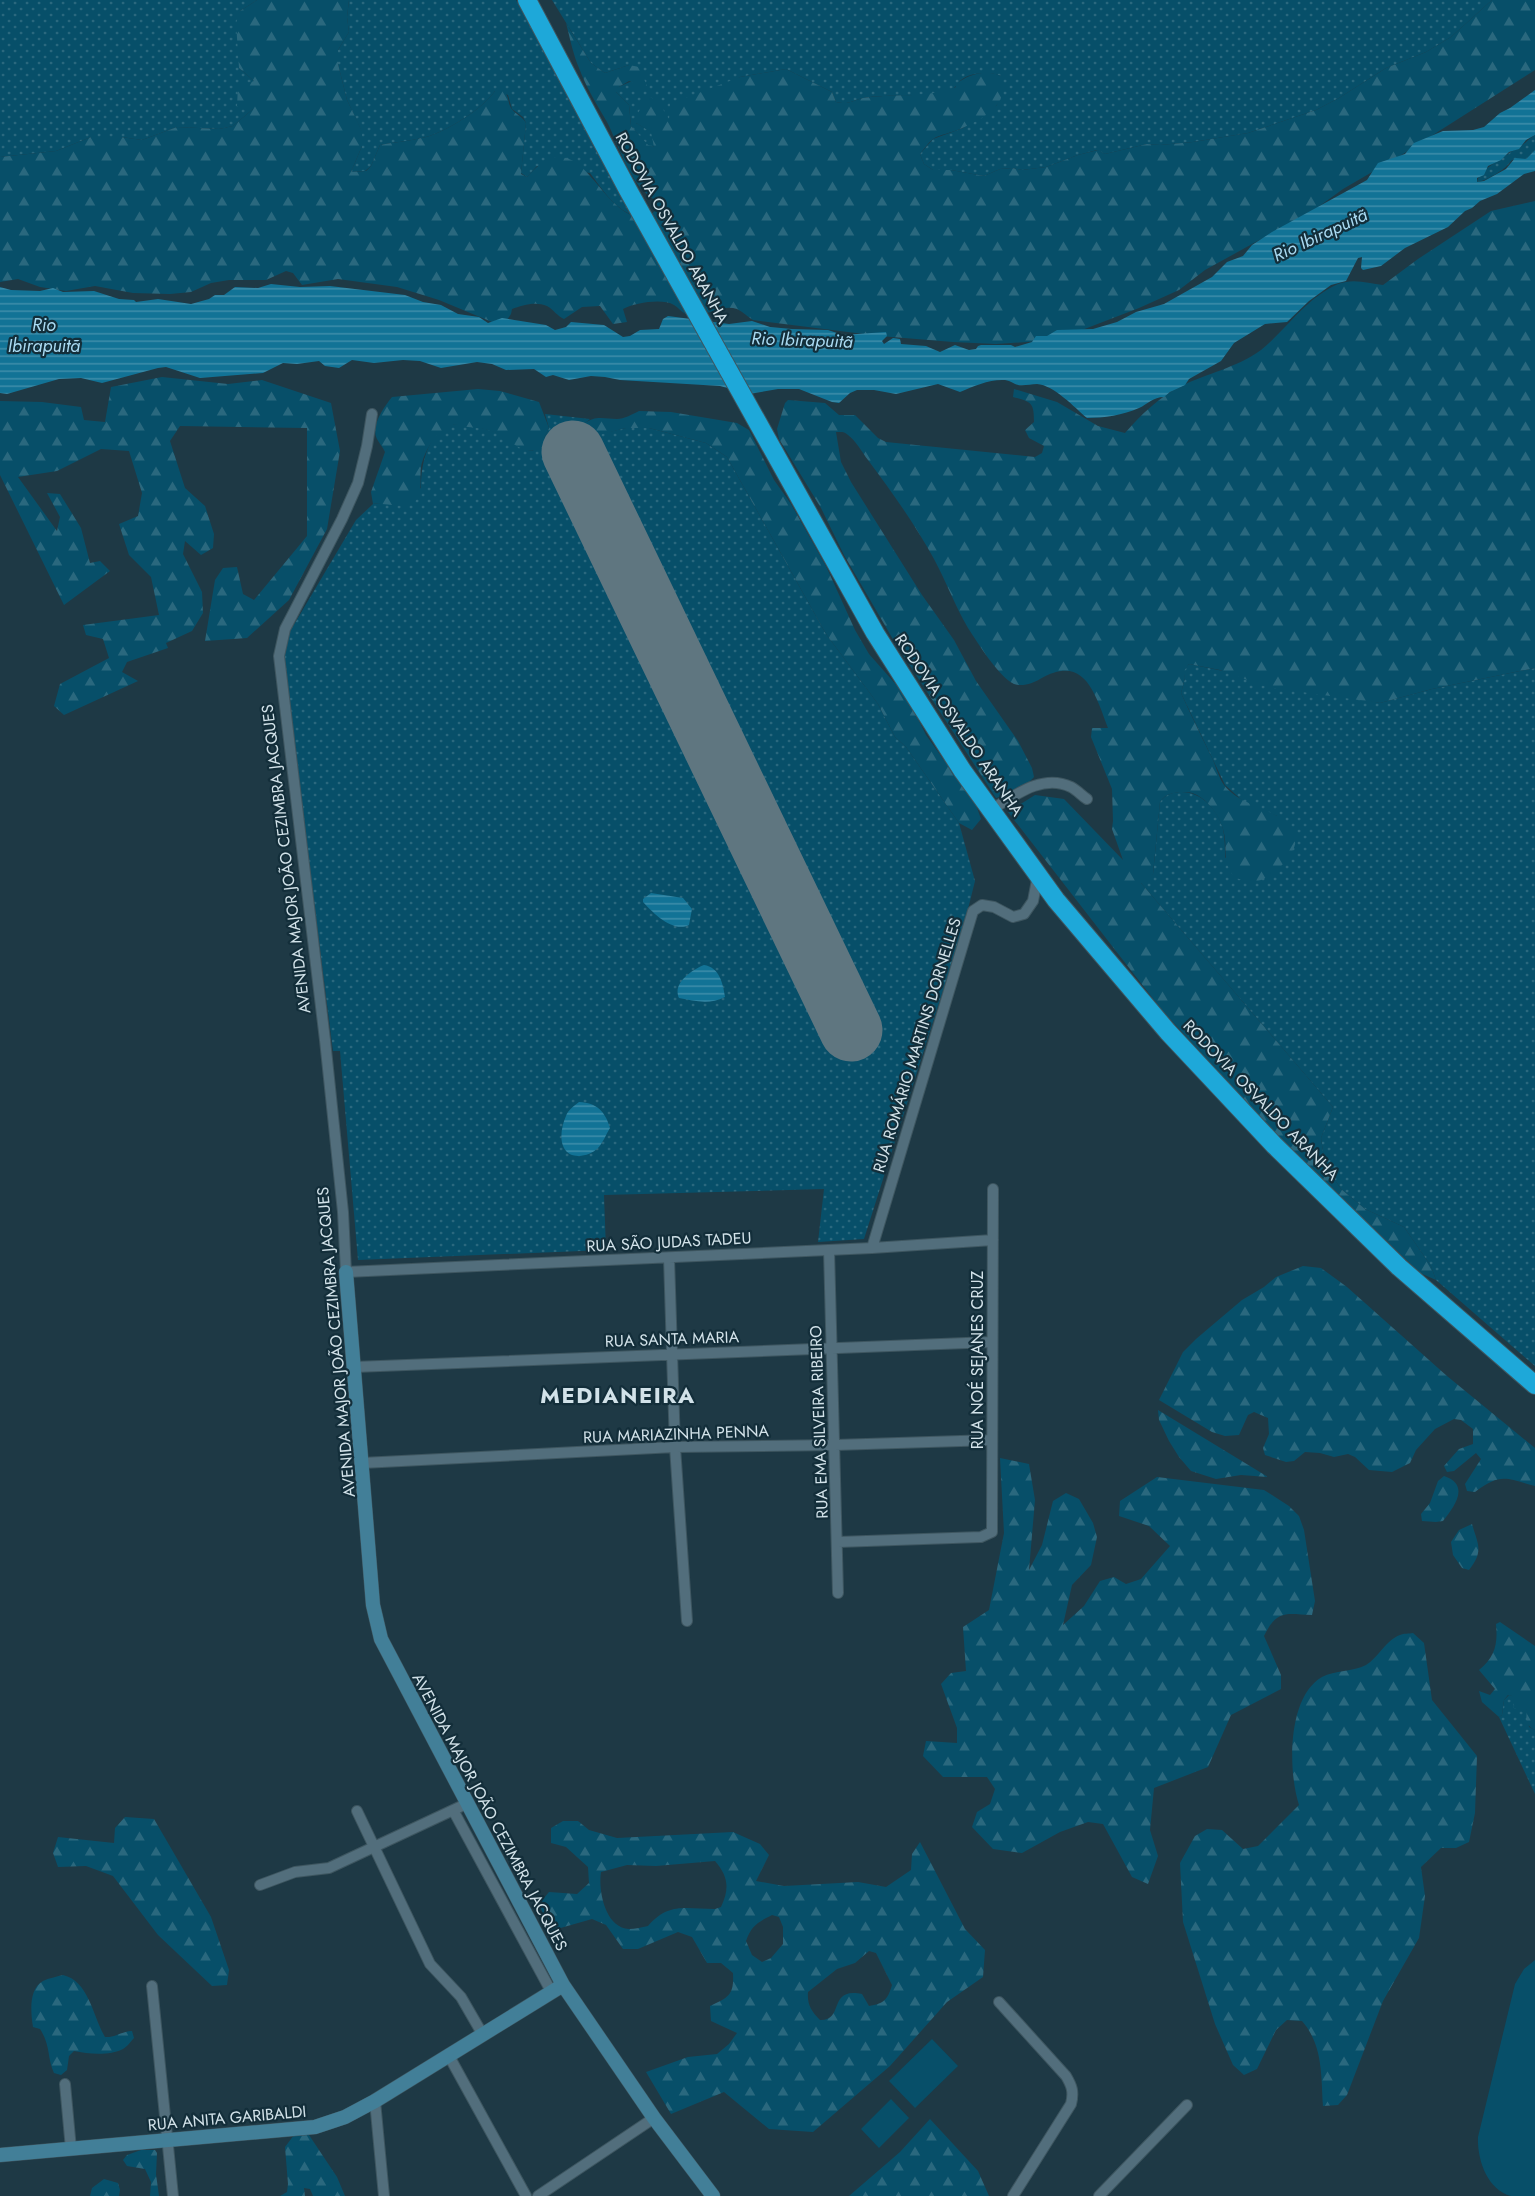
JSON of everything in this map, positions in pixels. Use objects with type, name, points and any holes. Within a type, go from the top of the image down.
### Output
[{"type":"highway","name":"RODOVIA OSVALDO ARANHA","points":[[527,0],[628,190],[770,448],[875,633],[962,770],[1076,924],[1168,1032],[1274,1145],[1399,1267],[1535,1385]]},
{"type":"street","name":"AVENIDA MAJOR JOÃO CEZIMBRA JACQUES","points":[[372,414],[368,446],[358,483],[285,629],[279,656],[343,1212],[373,1605],[381,1639],[460,1807],[557,1989],[713,2196]]},
{"type":"street","points":[[992,810],[1027,787],[1049,783],[1071,787],[1087,799]]},
{"type":"street","name":"RUA ROMÁRIO MARTINS DORNELLES","points":[[872,1248],[973,911],[982,905],[994,907],[1013,916],[1024,914],[1033,901],[1038,874]]},
{"type":"street","name":"RUA NOÉ SEJANES CRUZ","points":[[838,1542],[981,1537],[992,1532],[993,1189]]},
{"type":"street","name":"RUA SÃO JUDAS TADEU","points":[[346,1272],[872,1248],[993,1240]]},
{"type":"street","name":"RUA EMA SILVEIRA RIBEIRO","points":[[829,1250],[838,1593]]},
{"type":"street","points":[[669,1257],[675,1447],[687,1621]]},
{"type":"street","name":"RUA SANTA MARIA","points":[[354,1367],[992,1342]]},
{"type":"street","name":"RUA MARIAZINHA PENNA","points":[[362,1463],[675,1447],[992,1440]]},
{"type":"street","points":[[260,1885],[295,1872],[329,1868],[460,1807]]},
{"type":"street","points":[[357,1811],[430,1964],[461,1997],[483,2035]]},
{"type":"street","points":[[152,1986],[173,2196]]},
{"type":"street","name":"RUA ANITA GARIBALDI","points":[[0,2156],[315,2127],[345,2117],[375,2101],[557,1989]]},
{"type":"street","points":[[999,2002],[1066,2076],[1074,2095],[1071,2104],[1013,2196]]},
{"type":"street","points":[[449,2056],[526,2196]]},
{"type":"street","points":[[65,2084],[71,2149]]},
{"type":"street","points":[[375,2101],[384,2196]]},
{"type":"street","points":[[1099,2196],[1187,2105]]},
{"type":"street","points":[[538,2196],[654,2118]]},
{"type":"green space","points":[[0,0],[257,0],[240,11],[239,68],[254,81],[253,109],[233,126],[219,129],[177,127],[142,140],[91,137],[56,151],[0,157]]},
{"type":"green space","points":[[257,0],[349,0],[347,17],[349,32],[338,50],[338,64],[347,100],[362,131],[362,146],[351,172],[366,171],[371,166],[380,145],[420,138],[444,130],[473,112],[495,91],[502,90],[511,108],[526,123],[521,174],[527,177],[544,162],[558,157],[571,160],[582,168],[616,205],[629,214],[641,217],[648,217],[656,210],[655,200],[638,185],[626,165],[607,122],[582,75],[566,23],[591,63],[605,73],[629,65],[639,67],[647,86],[645,90],[638,91],[629,81],[617,88],[616,92],[629,105],[631,126],[648,145],[654,147],[651,132],[636,123],[635,119],[647,96],[658,102],[669,120],[670,104],[740,77],[786,69],[832,92],[836,102],[844,103],[863,98],[945,91],[956,87],[955,85],[960,81],[971,75],[989,73],[1001,76],[1002,94],[993,109],[969,125],[933,139],[920,154],[924,164],[933,170],[951,170],[984,176],[1000,169],[1022,170],[1046,167],[1098,150],[1105,154],[1147,144],[1193,142],[1248,133],[1316,110],[1386,68],[1426,52],[1451,37],[1492,0],[1535,0],[1535,70],[1403,154],[1343,189],[1314,210],[1205,270],[1179,290],[1056,340],[996,344],[880,336],[753,320],[737,309],[731,308],[692,315],[663,302],[641,303],[623,309],[627,322],[613,324],[600,306],[582,307],[564,319],[547,306],[534,304],[512,309],[507,320],[492,322],[439,300],[397,287],[338,279],[302,285],[293,273],[286,271],[266,280],[229,280],[211,283],[191,292],[170,294],[133,293],[95,286],[66,291],[40,287],[18,279],[0,282],[0,157],[56,151],[91,137],[142,140],[177,127],[219,129],[233,126],[253,109],[237,106],[238,86],[254,81],[239,68],[236,23],[240,11]]},
{"type":"green space","points":[[349,0],[516,0],[635,216],[615,204],[590,173],[537,166],[527,177],[521,173],[526,123],[523,117],[512,109],[508,95],[495,91],[464,119],[444,130],[420,138],[380,145],[371,166],[365,171],[351,172],[362,146],[362,132],[347,100],[338,64],[338,50],[349,32],[347,17]]},
{"type":"green space","points":[[552,0],[1492,0],[1451,37],[1426,52],[1386,68],[1316,110],[1248,133],[1193,142],[1147,144],[1105,154],[1097,150],[1046,167],[1022,170],[1000,169],[984,176],[951,170],[933,170],[924,164],[920,154],[933,139],[963,128],[997,105],[1001,76],[992,73],[975,74],[965,77],[947,91],[863,98],[844,103],[836,102],[832,92],[786,69],[740,77],[669,122],[636,123],[652,132],[655,147],[648,146],[631,126],[629,105],[616,92],[616,88],[632,81],[629,65],[605,73],[591,63]]},
{"type":"green space","points":[[1535,135],[1535,150],[1526,159],[1512,160],[1496,174],[1477,182],[1490,166]]},
{"type":"green space","points":[[1535,201],[1535,668],[1432,689],[1380,703],[1267,687],[1220,670],[1189,664],[1184,671],[1185,678],[1181,693],[1222,782],[1231,793],[1286,822],[1296,837],[1295,845],[1286,861],[1265,878],[1252,882],[1235,878],[1226,859],[1223,829],[1214,810],[1198,795],[1185,792],[1171,794],[1165,796],[1160,802],[1153,874],[1149,883],[1141,883],[1333,1107],[1321,1138],[1325,1165],[1341,1189],[1365,1209],[1404,1227],[1431,1266],[1436,1280],[1420,1273],[1278,1138],[1161,1009],[1008,812],[1035,795],[1064,799],[1123,860],[1112,829],[1112,789],[1091,737],[1092,728],[1108,728],[1093,691],[1086,681],[1078,674],[1068,671],[1055,672],[1034,682],[1017,685],[1001,674],[968,628],[934,559],[902,508],[854,440],[845,433],[836,432],[841,462],[851,482],[922,595],[954,640],[976,681],[1018,741],[1032,768],[1034,777],[1026,784],[996,798],[894,641],[844,555],[821,508],[779,439],[777,429],[788,400],[825,403],[839,415],[855,415],[878,438],[886,442],[1035,457],[1042,453],[1044,446],[1029,438],[1025,430],[1034,422],[1032,407],[1028,402],[1013,397],[1014,389],[1057,402],[1098,426],[1125,433],[1151,407],[1173,390],[1242,361],[1261,350],[1306,305],[1327,290],[1349,281],[1383,285],[1491,211]]},
{"type":"green space","points":[[162,377],[228,384],[262,380],[331,403],[340,451],[327,529],[289,600],[247,638],[205,641],[215,580],[223,568],[237,567],[243,594],[254,600],[307,536],[307,428],[180,426],[170,441],[185,488],[205,506],[214,534],[213,548],[201,555],[185,541],[183,554],[202,592],[203,613],[192,631],[166,643],[168,648],[127,662],[122,672],[138,681],[64,715],[54,706],[60,684],[109,658],[103,639],[86,635],[83,625],[159,615],[151,577],[129,555],[119,524],[138,516],[142,493],[129,451],[101,449],[57,471],[18,477],[57,531],[60,517],[47,493],[60,494],[81,528],[90,563],[100,561],[110,571],[64,605],[0,475],[0,401],[42,402],[81,407],[84,420],[105,422],[111,387]]},
{"type":"green space","points":[[478,389],[500,391],[539,402],[549,428],[544,438],[544,445],[531,451],[488,430],[452,425],[435,437],[425,455],[421,467],[420,493],[415,501],[402,506],[373,504],[371,492],[385,452],[377,439],[375,428],[379,416],[392,397]]},
{"type":"green space","points":[[639,411],[671,412],[737,423],[749,430],[774,480],[791,504],[826,566],[855,630],[869,654],[907,697],[926,735],[976,805],[981,819],[972,830],[959,823],[906,747],[895,737],[878,704],[826,634],[727,457],[706,443],[649,428],[626,428],[591,437],[584,424],[596,418],[623,418]]},
{"type":"green space","points":[[545,414],[590,419],[584,424],[591,436],[626,428],[649,428],[706,443],[727,457],[826,634],[878,704],[895,737],[906,747],[959,823],[975,881],[965,921],[864,1239],[818,1242],[824,1189],[604,1195],[606,1250],[358,1260],[340,1051],[333,1051],[283,659],[289,633],[356,520],[373,504],[380,504],[421,488],[426,453],[434,437],[448,426],[463,425],[490,430],[532,451],[544,445],[544,438],[549,428]]},
{"type":"green space","points":[[1189,664],[1380,703],[1432,689],[1535,668],[1535,1366],[1436,1280],[1431,1266],[1404,1227],[1365,1209],[1341,1189],[1325,1165],[1321,1138],[1333,1107],[1141,883],[1153,874],[1160,802],[1169,794],[1180,792],[1195,795],[1202,798],[1213,809],[1223,829],[1225,858],[1277,816],[1244,802],[1225,785],[1181,693],[1185,678],[1183,671]]},
{"type":"green space","points":[[1303,1266],[1321,1268],[1347,1287],[1447,1376],[1535,1448],[1535,1486],[1504,1479],[1491,1482],[1475,1492],[1467,1491],[1465,1484],[1481,1459],[1476,1453],[1454,1471],[1447,1472],[1444,1466],[1459,1449],[1473,1444],[1473,1429],[1461,1420],[1454,1419],[1435,1429],[1416,1450],[1410,1463],[1392,1472],[1369,1470],[1355,1457],[1348,1454],[1334,1457],[1305,1452],[1294,1461],[1286,1462],[1265,1455],[1263,1448],[1269,1434],[1268,1418],[1254,1412],[1248,1415],[1239,1435],[1225,1436],[1212,1432],[1159,1400],[1183,1352],[1196,1339],[1242,1300],[1276,1277]]},
{"type":"green space","points":[[1158,1410],[1268,1477],[1241,1475],[1216,1479],[1191,1471],[1169,1441],[1159,1420]]},
{"type":"green space","points":[[1000,1458],[1029,1464],[1035,1500],[1029,1570],[1042,1545],[1053,1501],[1066,1493],[1079,1499],[1093,1523],[1097,1537],[1091,1565],[1072,1585],[1063,1625],[1084,1606],[1100,1581],[1114,1577],[1126,1584],[1141,1579],[1170,1546],[1149,1526],[1119,1516],[1120,1501],[1157,1477],[1264,1490],[1289,1506],[1299,1516],[1304,1530],[1315,1601],[1312,1615],[1289,1614],[1278,1617],[1264,1636],[1281,1675],[1281,1689],[1231,1715],[1208,1767],[1154,1788],[1150,1830],[1158,1856],[1148,1884],[1132,1877],[1103,1824],[1088,1822],[1060,1832],[1022,1853],[993,1849],[972,1827],[977,1812],[990,1804],[995,1789],[987,1777],[943,1777],[923,1756],[926,1741],[957,1743],[957,1728],[941,1684],[951,1673],[966,1671],[963,1627],[989,1610],[1004,1533]]},
{"type":"green space","points":[[1444,1476],[1457,1485],[1458,1497],[1443,1521],[1422,1521],[1421,1514],[1430,1503],[1438,1481]]},
{"type":"green space","points":[[1472,1524],[1478,1543],[1478,1553],[1469,1570],[1462,1568],[1453,1555],[1451,1542],[1459,1530]]},
{"type":"green space","points":[[1500,1622],[1535,1646],[1535,1730],[1526,1719],[1527,1710],[1514,1708],[1512,1696],[1508,1695],[1504,1700],[1502,1715],[1499,1717],[1482,1702],[1479,1691],[1490,1695],[1495,1689],[1479,1670],[1492,1655],[1496,1644],[1496,1624]]},
{"type":"green space","points":[[1413,1633],[1424,1643],[1432,1700],[1477,1756],[1475,1813],[1469,1842],[1456,1848],[1441,1848],[1421,1867],[1425,1896],[1419,1938],[1383,2001],[1347,2095],[1338,2105],[1323,2106],[1320,2061],[1314,2040],[1302,2021],[1287,2020],[1276,2030],[1257,2069],[1244,2075],[1233,2065],[1215,2024],[1183,1922],[1180,1863],[1195,1836],[1207,1829],[1222,1830],[1243,1849],[1258,1846],[1299,1805],[1293,1773],[1293,1736],[1296,1717],[1311,1687],[1327,1675],[1366,1665],[1395,1637]]},
{"type":"green space","points":[[1509,1695],[1527,1710],[1529,1727],[1535,1730],[1535,1794],[1499,1717],[1502,1715],[1504,1700]]},
{"type":"green space","points":[[125,1817],[154,1819],[211,1917],[229,1970],[227,1985],[212,1986],[158,1935],[113,1876],[86,1866],[58,1867],[53,1853],[58,1837],[114,1843],[115,1828]]},
{"type":"green space","points":[[563,1821],[578,1821],[589,1830],[617,1838],[733,1832],[760,1844],[769,1855],[756,1881],[784,1886],[858,1882],[886,1887],[911,1870],[912,1854],[920,1842],[965,1929],[985,1950],[983,1977],[947,2002],[890,2066],[813,2132],[769,2129],[724,2092],[671,2114],[646,2072],[688,2057],[717,2054],[729,2044],[737,2033],[711,2021],[710,2006],[729,1994],[733,1986],[733,1973],[721,1963],[707,1963],[692,1937],[678,1932],[638,1949],[623,1949],[606,1925],[592,1919],[550,1931],[539,1904],[549,1892],[577,1894],[589,1883],[588,1867],[566,1847],[551,1843],[551,1828]],"holes":[[[715,1861],[723,1872],[726,1883],[726,1894],[721,1907],[671,1910],[663,1913],[648,1926],[629,1929],[614,1922],[605,1907],[602,1898],[601,1872],[627,1865],[656,1866]],[[772,1915],[779,1917],[783,1927],[783,1944],[771,1958],[762,1962],[752,1955],[746,1941],[759,1922]],[[869,1951],[876,1953],[892,1985],[889,1994],[882,2002],[869,2006],[862,1994],[844,1995],[832,2015],[828,2019],[820,2020],[810,2007],[808,1992],[837,1969],[855,1963]]]},
{"type":"green space","points":[[1535,1960],[1535,2196],[1511,2196],[1496,2187],[1485,2172],[1479,2155],[1478,2137],[1515,1984],[1524,1969]]},
{"type":"green space","points":[[63,1975],[79,1984],[85,1992],[105,2037],[132,2031],[134,2038],[124,2048],[112,2053],[92,2054],[74,2051],[69,2056],[67,2070],[61,2075],[54,2073],[40,2029],[33,2027],[31,2009],[38,1985],[45,1980]]},
{"type":"green space","points":[[932,2039],[958,2066],[915,2108],[889,2081]]},
{"type":"green space","points":[[891,2099],[909,2118],[879,2148],[861,2129]]},
{"type":"green space","points":[[930,2119],[978,2171],[989,2196],[849,2196],[900,2152]]},
{"type":"green space","points":[[294,2135],[309,2135],[337,2177],[345,2196],[313,2196],[310,2189],[304,2188],[305,2196],[280,2196],[287,2192],[288,2184],[285,2147]]},
{"type":"green space","points":[[141,2150],[155,2150],[157,2153],[156,2174],[159,2196],[150,2196],[151,2182],[145,2169],[127,2166],[123,2160],[127,2155]]},
{"type":"green space","points":[[104,2179],[118,2183],[119,2196],[90,2196],[92,2188]]},
{"type":"water","name":"Rio Ibirapuitã","points":[[1535,90],[1535,135],[1526,140],[1519,149],[1509,152],[1501,160],[1488,166],[1484,175],[1477,178],[1477,182],[1484,181],[1506,169],[1515,158],[1526,159],[1535,150],[1535,171],[1524,174],[1497,194],[1480,201],[1448,227],[1405,248],[1381,266],[1363,270],[1361,268],[1362,257],[1358,258],[1346,281],[1331,285],[1309,301],[1287,322],[1265,324],[1234,343],[1221,361],[1189,379],[1185,385],[1139,408],[1113,416],[1087,418],[1064,398],[1044,385],[1018,385],[1005,380],[976,385],[960,392],[938,384],[896,394],[857,390],[839,403],[799,389],[778,389],[749,394],[720,386],[620,380],[605,377],[591,376],[569,380],[553,375],[546,377],[534,369],[506,370],[492,364],[477,362],[441,368],[420,361],[403,360],[374,363],[352,360],[339,368],[325,366],[319,361],[283,363],[263,373],[200,378],[166,367],[102,383],[81,378],[59,379],[7,394],[0,393],[0,287],[11,290],[40,291],[53,288],[63,292],[94,291],[136,302],[158,299],[191,304],[215,295],[224,295],[235,287],[258,288],[271,284],[300,287],[330,286],[405,295],[423,302],[441,305],[458,314],[479,317],[488,323],[502,318],[546,325],[555,330],[566,327],[571,322],[604,325],[623,337],[640,330],[659,329],[663,319],[668,316],[729,324],[752,321],[770,327],[828,330],[843,335],[886,332],[887,336],[882,341],[884,344],[893,338],[900,339],[901,344],[926,346],[940,352],[955,345],[969,350],[981,345],[1015,347],[1032,342],[1036,336],[1047,336],[1057,330],[1093,329],[1164,304],[1212,277],[1227,262],[1243,256],[1252,245],[1272,232],[1367,180],[1378,163],[1405,154],[1414,143],[1443,131],[1473,130],[1484,127],[1500,113]]},
{"type":"water","points":[[651,893],[683,898],[692,909],[689,925],[676,926],[658,916],[643,902],[643,899]]},
{"type":"water","points":[[704,965],[717,972],[725,997],[708,1002],[679,998],[678,987],[684,978]]},
{"type":"water","points":[[579,1102],[591,1104],[599,1109],[606,1117],[610,1128],[595,1151],[576,1156],[571,1155],[564,1148],[562,1132],[567,1114]]},
{"type":"runway","points":[[573,452],[851,1030]]},
{"type":"district","name":"MEDIANEIRA","points":[[618,1395]]}]
